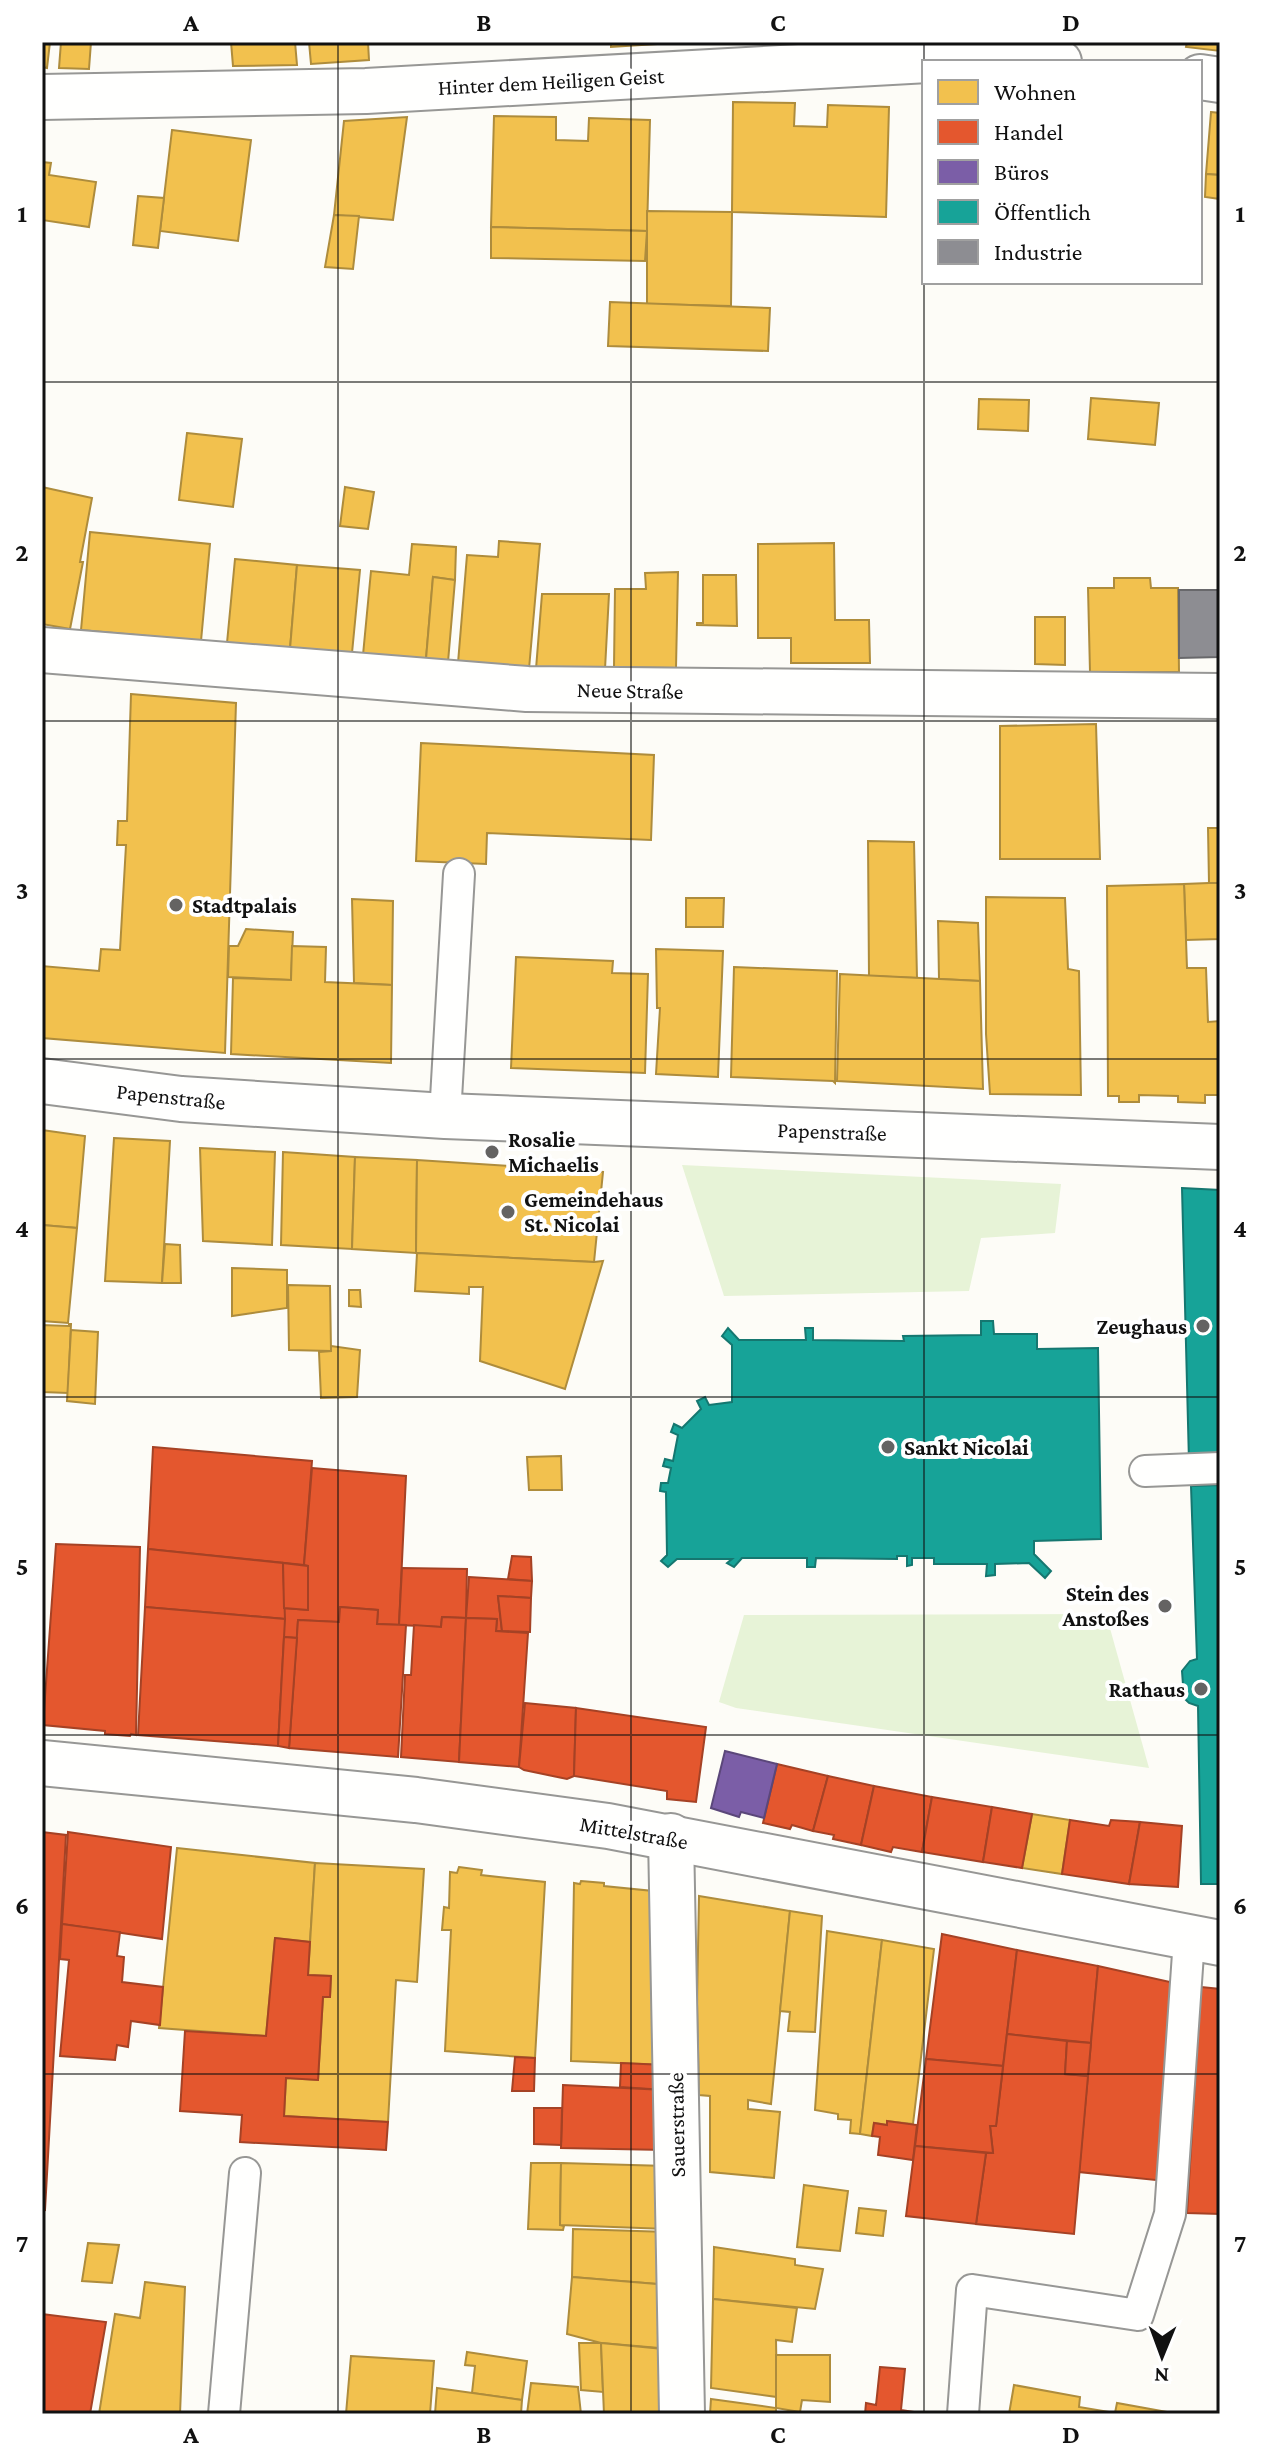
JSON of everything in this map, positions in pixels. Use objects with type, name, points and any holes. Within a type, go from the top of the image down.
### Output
[{"type":"street","name":"Hinter dem Heiligen Geist","points":[[928,60],[1000,56],[1039,60]]},
{"type":"street","name":"Hinter dem Heiligen Geist","points":[[42,97],[366,91],[922,60]]},
{"type":"street","name":"Neue Straße","points":[[42,650],[527,689],[1220,696]]},
{"type":"street","name":"Papenstraße","points":[[42,1081],[181,1099],[445,1116],[1220,1147]]},
{"type":"street","name":"Mittelstraße","points":[[42,1763],[416,1800],[671,1836],[1204,1941]]},
{"type":"street","name":"Sauerstraße","points":[[671,1836],[682,2414]]},
{"type":"lane","points":[[445,1116],[459,874]]},
{"type":"lane","points":[[1145,1471],[1220,1468]]},
{"type":"lane","points":[[963,2414],[972,2290],[1138,2315],[1170,2214],[1204,1941]]},
{"type":"lane","points":[[224,2414],[245,2173]]},
{"type":"green space","points":[[682,1165],[1061,1184],[1055,1233],[981,1238],[969,1291],[724,1296]]},
{"type":"green space","points":[[1106,1614],[1149,1768],[736,1708],[719,1702],[744,1615]]},
{"type":"building: Wohnen","points":[[42,42],[50,42],[47,68],[42,67]]},
{"type":"building: Wohnen","points":[[61,42],[91,42],[89,69],[59,68]]},
{"type":"building: Wohnen","points":[[231,42],[295,42],[297,65],[233,66]]},
{"type":"building: Wohnen","points":[[309,42],[368,42],[369,60],[311,64]]},
{"type":"building: Wohnen","points":[[611,42],[689,42],[611,47]]},
{"type":"building: Wohnen","points":[[1187,42],[1220,42],[1220,51],[1186,47]]},
{"type":"building: Wohnen","points":[[733,102],[795,103],[794,126],[827,127],[828,105],[889,107],[886,217],[732,212]]},
{"type":"building: Wohnen","points":[[1211,112],[1220,113],[1220,175],[1206,174]]},
{"type":"building: Wohnen","points":[[494,116],[556,117],[556,140],[588,141],[589,118],[650,120],[647,231],[491,227]]},
{"type":"building: Wohnen","points":[[407,117],[393,220],[334,215],[344,121]]},
{"type":"building: Wohnen","points":[[172,130],[251,140],[238,241],[160,231]]},
{"type":"building: Wohnen","points":[[42,162],[51,163],[49,175],[96,182],[89,227],[42,220]]},
{"type":"building: Wohnen","points":[[1206,174],[1220,175],[1220,199],[1205,197]]},
{"type":"building: Wohnen","points":[[138,196],[164,198],[158,248],[133,245]]},
{"type":"building: Wohnen","points":[[647,211],[732,212],[731,306],[647,304]]},
{"type":"building: Wohnen","points":[[334,215],[359,216],[353,269],[325,267]]},
{"type":"building: Wohnen","points":[[491,227],[647,231],[645,261],[491,258]]},
{"type":"building: Wohnen","points":[[610,302],[770,308],[768,351],[608,346]]},
{"type":"building: Wohnen","points":[[1091,398],[1159,403],[1155,445],[1088,439]]},
{"type":"building: Wohnen","points":[[979,399],[1029,400],[1028,431],[978,429]]},
{"type":"building: Wohnen","points":[[187,433],[242,439],[233,507],[179,500]]},
{"type":"building: Wohnen","points":[[42,487],[92,498],[70,629],[42,624]]},
{"type":"building: Wohnen","points":[[345,487],[374,492],[368,529],[340,526]]},
{"type":"building: Wohnen","points":[[90,532],[210,544],[201,641],[81,630]]},
{"type":"building: Wohnen","points":[[499,541],[540,544],[529,669],[458,663],[467,555],[498,557]]},
{"type":"building: Wohnen","points":[[834,543],[835,620],[869,620],[870,663],[791,663],[791,638],[758,638],[758,544]]},
{"type":"building: Wohnen","points":[[412,544],[456,547],[455,580],[433,577],[426,659],[363,655],[371,571],[409,575]]},
{"type":"building: Wohnen","points":[[235,559],[297,565],[290,649],[227,643]]},
{"type":"building: Wohnen","points":[[297,565],[360,570],[352,653],[290,649]]},
{"type":"building: Wohnen","points":[[678,572],[676,668],[614,667],[615,589],[646,589],[645,573]]},
{"type":"building: Wohnen","points":[[703,575],[736,575],[737,626],[697,625],[703,623]]},
{"type":"building: Wohnen","points":[[433,577],[455,580],[448,662],[426,659]]},
{"type":"building: Wohnen","points":[[1114,578],[1150,578],[1151,588],[1178,588],[1179,672],[1090,672],[1088,588],[1114,588]]},
{"type":"building: Wohnen","points":[[542,594],[609,594],[605,669],[536,669]]},
{"type":"building: Wohnen","points":[[1035,617],[1065,617],[1065,665],[1035,664]]},
{"type":"building: Wohnen","name":"Stadtpalais","points":[[131,694],[236,703],[225,1053],[42,1038],[42,966],[99,971],[101,949],[120,950],[126,845],[117,845],[118,821],[127,821]]},
{"type":"building: Wohnen","points":[[1096,724],[1100,859],[1000,859],[1000,726]]},
{"type":"building: Wohnen","points":[[421,743],[654,755],[651,840],[487,833],[486,864],[416,861]]},
{"type":"building: Wohnen","points":[[1208,828],[1220,828],[1220,883],[1209,883]]},
{"type":"building: Wohnen","points":[[868,841],[914,842],[917,978],[869,976]]},
{"type":"building: Wohnen","points":[[1220,883],[1220,939],[1186,940],[1184,884]]},
{"type":"building: Wohnen","points":[[1184,884],[1187,968],[1206,968],[1208,1022],[1220,1021],[1220,1095],[1205,1095],[1205,1103],[1178,1102],[1178,1096],[1139,1095],[1139,1102],[1119,1102],[1119,1096],[1108,1096],[1107,886]]},
{"type":"building: Wohnen","points":[[986,897],[1065,898],[1068,969],[1079,971],[1081,1095],[990,1094],[986,1034]]},
{"type":"building: Wohnen","points":[[686,898],[724,898],[723,927],[686,927]]},
{"type":"building: Wohnen","points":[[352,899],[393,901],[392,985],[354,983]]},
{"type":"building: Wohnen","points":[[938,921],[978,923],[980,981],[939,979]]},
{"type":"building: Wohnen","points":[[246,929],[293,932],[291,980],[228,977],[229,946],[238,946]]},
{"type":"building: Wohnen","points":[[292,946],[326,947],[325,982],[392,985],[391,1063],[231,1054],[233,978],[291,980]]},
{"type":"building: Wohnen","points":[[656,949],[723,951],[718,1077],[656,1074],[660,1008],[657,1008]]},
{"type":"building: Wohnen","points":[[516,957],[613,961],[612,973],[648,974],[645,1073],[511,1068]]},
{"type":"building: Wohnen","points":[[734,967],[837,971],[835,1083],[731,1077]]},
{"type":"building: Wohnen","points":[[840,974],[980,981],[983,1089],[837,1081]]},
{"type":"building: Wohnen","points":[[42,1130],[85,1136],[77,1228],[42,1225]]},
{"type":"building: Wohnen","points":[[114,1138],[170,1141],[162,1283],[105,1281]]},
{"type":"building: Wohnen","points":[[200,1148],[275,1152],[272,1245],[203,1241]]},
{"type":"building: Wohnen","points":[[283,1152],[355,1157],[352,1249],[281,1245]]},
{"type":"building: Wohnen","points":[[355,1157],[417,1160],[416,1253],[352,1249]]},
{"type":"building: Wohnen","name":"Gemeindehaus St. Nicolai","points":[[417,1160],[603,1172],[594,1262],[416,1253]]},
{"type":"building: Wohnen","points":[[42,1225],[77,1228],[68,1323],[42,1321]]},
{"type":"building: Wohnen","points":[[165,1244],[180,1245],[181,1283],[162,1283]]},
{"type":"building: Wohnen","points":[[417,1253],[603,1261],[565,1389],[480,1361],[483,1287],[469,1287],[469,1294],[415,1291]]},
{"type":"building: Wohnen","points":[[232,1268],[287,1270],[287,1308],[232,1316]]},
{"type":"building: Wohnen","points":[[288,1285],[330,1286],[331,1351],[289,1350]]},
{"type":"building: Wohnen","points":[[349,1290],[360,1290],[361,1307],[349,1306]]},
{"type":"building: Wohnen","points":[[69,1324],[68,1393],[42,1392],[42,1325]]},
{"type":"building: Wohnen","points":[[71,1330],[98,1332],[95,1404],[67,1401]]},
{"type":"building: Wohnen","points":[[331,1346],[360,1350],[357,1397],[321,1398],[319,1352],[331,1351]]},
{"type":"building: Wohnen","points":[[561,1456],[562,1490],[529,1490],[527,1457]]},
{"type":"building: Wohnen","points":[[1032,1814],[1070,1820],[1062,1874],[1022,1868]]},
{"type":"building: Wohnen","points":[[177,1848],[315,1863],[310,1942],[275,1938],[266,2036],[159,2028]]},
{"type":"building: Wohnen","points":[[315,1863],[424,1869],[417,1982],[396,1980],[388,2122],[284,2116],[286,2078],[318,2080],[323,1997],[330,1997],[331,1976],[308,1975]]},
{"type":"building: Wohnen","points":[[459,1867],[482,1870],[481,1875],[545,1882],[535,2058],[445,2051],[451,1930],[442,1930],[444,1907],[449,1908],[450,1872],[457,1873]]},
{"type":"building: Wohnen","points":[[581,1881],[663,1892],[665,2065],[571,2061],[574,1883],[580,1884]]},
{"type":"building: Wohnen","points":[[699,1896],[790,1911],[771,2104],[748,2100],[748,2109],[780,2112],[774,2178],[710,2172],[710,2096],[699,2095]]},
{"type":"building: Wohnen","points":[[790,1911],[822,1916],[815,2032],[788,2031],[790,2012],[780,2011]]},
{"type":"building: Wohnen","points":[[827,1931],[882,1940],[860,2134],[850,2133],[851,2120],[838,2119],[838,2114],[815,2110]]},
{"type":"building: Wohnen","points":[[882,1940],[934,1949],[913,2124],[874,2123],[872,2136],[860,2134]]},
{"type":"building: Wohnen","points":[[531,2163],[561,2163],[560,2225],[564,2226],[563,2230],[528,2229]]},
{"type":"building: Wohnen","points":[[561,2163],[666,2166],[667,2229],[560,2225]]},
{"type":"building: Wohnen","points":[[804,2185],[848,2191],[840,2251],[797,2247]]},
{"type":"building: Wohnen","points":[[859,2208],[886,2211],[883,2236],[856,2233]]},
{"type":"building: Wohnen","points":[[573,2229],[668,2232],[669,2285],[572,2277]]},
{"type":"building: Wohnen","points":[[88,2243],[119,2245],[112,2283],[82,2281]]},
{"type":"building: Wohnen","points":[[714,2247],[795,2259],[795,2265],[823,2269],[815,2309],[713,2299]]},
{"type":"building: Wohnen","points":[[572,2277],[669,2285],[671,2349],[601,2343],[567,2334]]},
{"type":"building: Wohnen","points":[[145,2282],[185,2287],[180,2414],[99,2414],[115,2314],[140,2318]]},
{"type":"building: Wohnen","points":[[713,2299],[797,2308],[792,2342],[776,2340],[777,2397],[711,2388]]},
{"type":"building: Wohnen","points":[[579,2343],[601,2343],[603,2392],[581,2390]]},
{"type":"building: Wohnen","points":[[601,2343],[674,2350],[675,2414],[604,2414]]},
{"type":"building: Wohnen","points":[[467,2352],[527,2361],[522,2400],[472,2393],[475,2366],[465,2365]]},
{"type":"building: Wohnen","points":[[776,2355],[830,2355],[830,2402],[802,2400],[800,2412],[776,2408]]},
{"type":"building: Wohnen","points":[[351,2356],[434,2361],[430,2414],[346,2414]]},
{"type":"building: Wohnen","points":[[531,2383],[578,2387],[581,2414],[527,2414]]},
{"type":"building: Wohnen","points":[[1014,2385],[1080,2397],[1079,2407],[1115,2413],[1117,2403],[1178,2414],[1009,2414]]},
{"type":"building: Wohnen","points":[[437,2388],[522,2400],[521,2414],[435,2414]]},
{"type":"building: Wohnen","points":[[711,2399],[776,2408],[776,2414],[710,2414]]},
{"type":"building: Handel","points":[[153,1447],[312,1461],[304,1565],[148,1549]]},
{"type":"building: Handel","points":[[312,1468],[406,1476],[399,1625],[377,1624],[378,1610],[340,1607],[339,1622],[298,1620],[297,1638],[284,1637],[284,1608],[308,1610],[308,1566],[304,1565]]},
{"type":"building: Handel","points":[[56,1544],[140,1547],[136,1735],[43,1725]]},
{"type":"building: Handel","points":[[148,1549],[283,1563],[285,1619],[145,1607]]},
{"type":"building: Handel","points":[[512,1556],[531,1557],[532,1581],[508,1579]]},
{"type":"building: Handel","points":[[283,1563],[308,1566],[308,1610],[284,1608]]},
{"type":"building: Handel","points":[[402,1568],[467,1569],[466,1618],[442,1617],[441,1627],[399,1625]]},
{"type":"building: Handel","points":[[469,1577],[532,1581],[531,1598],[498,1596],[502,1631],[496,1631],[497,1619],[466,1618]]},
{"type":"building: Handel","points":[[498,1596],[531,1598],[530,1632],[502,1631]]},
{"type":"building: Handel","points":[[145,1607],[285,1619],[278,1746],[138,1735]]},
{"type":"building: Handel","points":[[340,1607],[378,1610],[377,1624],[406,1625],[398,1757],[289,1748],[298,1620],[339,1622]]},
{"type":"building: Handel","points":[[442,1617],[466,1618],[459,1762],[401,1757],[405,1675],[411,1675],[414,1625],[441,1627]]},
{"type":"building: Handel","points":[[466,1618],[497,1619],[496,1631],[528,1633],[519,1767],[459,1762]]},
{"type":"building: Handel","points":[[284,1637],[297,1638],[289,1748],[278,1746]]},
{"type":"building: Handel","points":[[525,1703],[576,1708],[574,1776],[567,1779],[519,1767]]},
{"type":"building: Handel","points":[[576,1708],[706,1727],[696,1802],[667,1799],[667,1791],[574,1776]]},
{"type":"building: Handel","points":[[777,1764],[828,1776],[813,1831],[792,1825],[790,1829],[763,1823]]},
{"type":"building: Handel","points":[[828,1776],[874,1786],[861,1845],[813,1831]]},
{"type":"building: Handel","points":[[874,1786],[932,1797],[922,1852],[893,1847],[891,1852],[861,1845]]},
{"type":"building: Handel","points":[[932,1797],[992,1807],[983,1862],[922,1852]]},
{"type":"building: Handel","points":[[992,1807],[1032,1814],[1022,1868],[983,1862]]},
{"type":"building: Handel","points":[[1070,1820],[1109,1826],[1111,1820],[1140,1822],[1129,1884],[1062,1874]]},
{"type":"building: Handel","points":[[1140,1822],[1182,1826],[1178,1887],[1129,1884]]},
{"type":"building: Handel","points":[[42,1832],[66,1835],[45,2210],[42,2209]]},
{"type":"building: Handel","points":[[68,1832],[171,1847],[162,1939],[62,1924]]},
{"type":"building: Handel","points":[[62,1924],[120,1932],[117,1956],[124,1957],[122,1982],[163,1987],[160,2025],[131,2021],[128,2047],[117,2045],[115,2060],[60,2056],[69,1960],[60,1959]]},
{"type":"building: Handel","points":[[942,1934],[1017,1950],[1003,2066],[926,2059]]},
{"type":"building: Handel","points":[[275,1938],[310,1942],[308,1975],[331,1976],[330,1997],[323,1997],[318,2080],[286,2078],[284,2116],[388,2122],[386,2150],[240,2142],[242,2115],[180,2111],[185,2031],[266,2036]]},
{"type":"building: Handel","points":[[1017,1950],[1098,1966],[1091,2043],[1007,2034]]},
{"type":"building: Handel","points":[[1098,1966],[1179,1984],[1165,2181],[1079,2172]]},
{"type":"building: Handel","points":[[1201,1987],[1220,1989],[1220,2214],[1187,2213]]},
{"type":"building: Handel","points":[[1007,2034],[1067,2041],[1065,2074],[1088,2076],[1074,2234],[976,2224],[986,2153],[993,2153],[990,2126],[996,2126]]},
{"type":"building: Handel","points":[[1067,2041],[1091,2043],[1088,2076],[1065,2074]]},
{"type":"building: Handel","points":[[515,2057],[535,2058],[534,2091],[512,2091]]},
{"type":"building: Handel","points":[[926,2059],[1003,2066],[996,2126],[990,2126],[993,2153],[915,2146]]},
{"type":"building: Handel","points":[[621,2063],[665,2065],[665,2090],[620,2087]]},
{"type":"building: Handel","points":[[563,2085],[665,2090],[666,2150],[561,2148]]},
{"type":"building: Handel","points":[[534,2108],[562,2108],[561,2145],[534,2144]]},
{"type":"building: Handel","points":[[887,2121],[917,2125],[913,2160],[878,2155],[880,2137],[872,2136],[874,2123],[887,2125]]},
{"type":"building: Handel","points":[[915,2146],[986,2153],[976,2224],[906,2216]]},
{"type":"building: Handel","points":[[42,2314],[106,2322],[90,2414],[42,2414]]},
{"type":"building: Handel","points":[[880,2367],[905,2369],[901,2410],[927,2414],[865,2414],[866,2403],[876,2405]]},
{"type":"building: Büros","points":[[725,1751],[777,1764],[764,1818],[741,1812],[739,1817],[711,1808]]},
{"type":"building: Öffentlich","name":"Zeughaus","points":[[1182,1188],[1220,1190],[1220,1462],[1189,1462]]},
{"type":"building: Öffentlich","name":"Sankt Nicolai","points":[[981,1321],[993,1321],[994,1334],[1037,1334],[1037,1349],[1098,1348],[1101,1539],[1034,1541],[1034,1554],[1051,1571],[1045,1578],[1029,1563],[995,1564],[995,1575],[986,1576],[987,1564],[934,1564],[934,1558],[912,1558],[912,1565],[907,1566],[907,1556],[897,1556],[897,1559],[816,1558],[815,1567],[807,1567],[807,1558],[742,1558],[734,1567],[727,1563],[732,1559],[677,1559],[668,1567],[661,1561],[667,1555],[666,1492],[660,1491],[661,1483],[668,1483],[671,1468],[663,1466],[665,1459],[673,1461],[678,1435],[671,1432],[674,1424],[682,1428],[701,1409],[697,1401],[705,1397],[709,1405],[732,1402],[732,1345],[722,1336],[728,1328],[739,1340],[806,1340],[805,1328],[813,1328],[813,1340],[904,1341],[903,1336],[981,1335]]},
{"type":"building: Öffentlich","name":"Rathaus","points":[[1220,1485],[1220,1884],[1201,1884],[1198,1706],[1184,1698],[1182,1671],[1190,1661],[1197,1659],[1191,1486]]},
{"type":"building: Industrie","points":[[1179,590],[1220,590],[1220,657],[1179,658]]},
{"type":"place","name":"Stadtpalais","points":[[176,905]]},
{"type":"place","name":"Rosalie Michaelis","points":[[492,1152]]},
{"type":"place","name":"Gemeindehaus St. Nicolai","points":[[508,1212]]},
{"type":"place","name":"Zeughaus","points":[[1203,1326]]},
{"type":"place","name":"Sankt Nicolai","points":[[888,1447]]},
{"type":"place","name":"Stein des Anstoßes","points":[[1165,1606]]},
{"type":"place","name":"Rathaus","points":[[1201,1689]]}]
